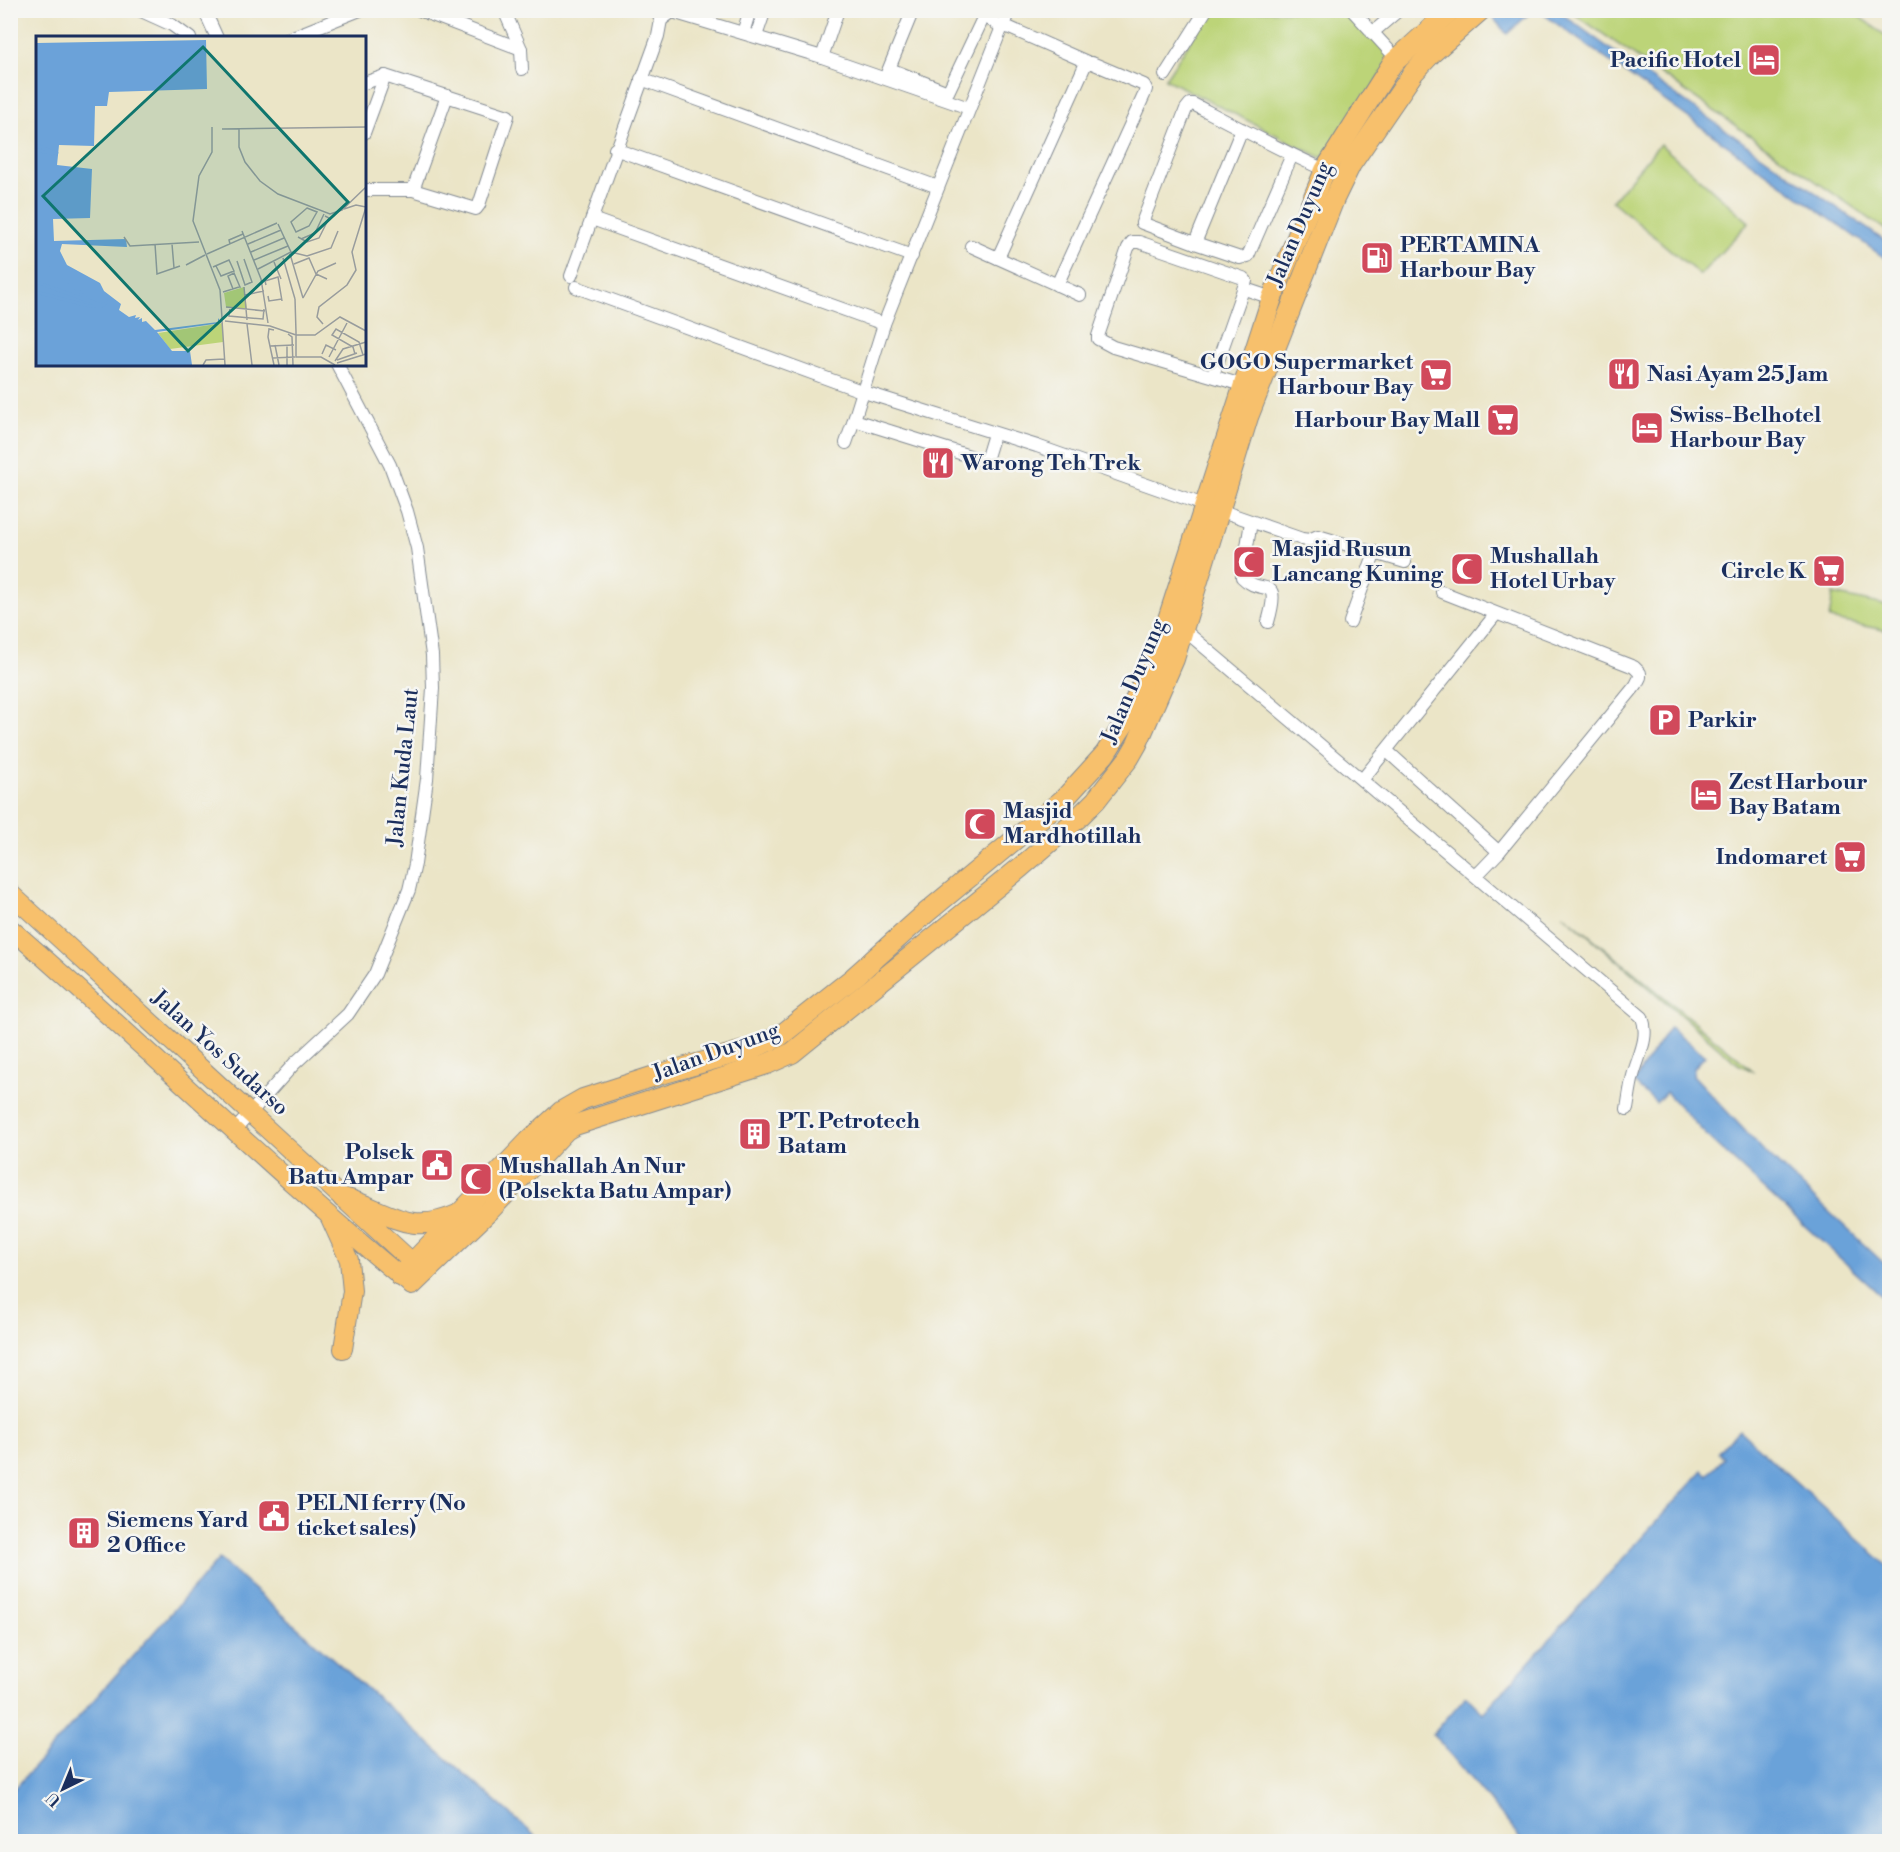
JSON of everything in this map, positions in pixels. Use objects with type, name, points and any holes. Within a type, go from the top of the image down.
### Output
[{"type":"highway","name":"Jalan Duyung","points":[[412,1274],[490,1210],[566,1130],[575,1125],[767,1064],[792,1053],[1021,867],[1096,800],[1129,758],[1137,744],[1174,659],[1242,385],[1275,309],[1325,170],[1396,59],[1451,10]]},
{"type":"highway","name":"Jalan Duyung","points":[[412,1274],[460,1214],[541,1130],[572,1105],[662,1074],[765,1044],[794,1027],[1065,798],[1105,754],[1118,736],[1161,641],[1211,507],[1248,417],[1275,309],[1351,164],[1421,64],[1481,10]]},
{"type":"highway","points":[[1004,849],[1021,867]]},
{"type":"highway","points":[[343,1198],[361,1203],[399,1221],[415,1224],[438,1222],[460,1214]]},
{"type":"main road","name":"Jalan Yos Sudarso","points":[[10,893],[343,1198],[412,1274]]},
{"type":"main road","name":"Jalan Yos Sudarso","points":[[10,928],[328,1214],[412,1274]]},
{"type":"main road","points":[[328,1214],[349,1260],[352,1299],[343,1350]]},
{"type":"street","points":[[139,10],[172,25],[187,36]]},
{"type":"street","points":[[208,10],[207,16],[216,36]]},
{"type":"street","points":[[295,36],[360,10]]},
{"type":"street","points":[[419,10],[521,49]]},
{"type":"street","points":[[504,10],[521,49],[522,69]]},
{"type":"street","points":[[743,33],[750,10]]},
{"type":"street","points":[[756,36],[765,10]]},
{"type":"street","points":[[822,57],[838,10]]},
{"type":"street","points":[[887,74],[913,10]]},
{"type":"street","points":[[846,443],[884,324],[969,108],[1011,10]]},
{"type":"street","points":[[1352,10],[1396,59]]},
{"type":"street","points":[[1372,33],[1399,10]]},
{"type":"street","points":[[1057,285],[1146,89],[1144,85],[1003,26],[980,13],[948,92],[822,57],[672,11],[659,15],[658,36],[615,149],[573,281],[864,392],[1037,446],[1306,540],[1318,537],[1405,562]]},
{"type":"street","points":[[1165,75],[1201,12]]},
{"type":"street","points":[[998,258],[1087,62]]},
{"type":"street","points":[[887,74],[969,108]]},
{"type":"street","points":[[366,82],[385,76],[508,116],[479,205],[474,210],[413,190],[366,190]]},
{"type":"street","points":[[366,128],[385,76]]},
{"type":"street","points":[[641,80],[938,187]]},
{"type":"street","points":[[413,190],[447,96]]},
{"type":"street","points":[[1292,155],[1248,256],[1240,258],[1194,243],[1147,226],[1141,220],[1188,105],[1193,104],[1325,170]]},
{"type":"street","points":[[1194,243],[1242,129]]},
{"type":"street","points":[[615,149],[912,256]]},
{"type":"street","points":[[592,219],[884,324]]},
{"type":"street","points":[[1213,375],[1246,281],[1139,242],[1132,242],[1098,339],[1113,347],[1242,385]]},
{"type":"street","points":[[971,246],[1080,295]]},
{"type":"street","points":[[1245,289],[1275,309]]},
{"type":"street","name":"Jalan Kuda Laut","points":[[235,1130],[294,1064],[348,1014],[375,974],[409,890],[427,779],[432,725],[433,677],[417,548],[407,511],[390,465],[338,366]]},
{"type":"street","points":[[855,420],[984,460],[994,434]]},
{"type":"street","points":[[1251,522],[1242,577],[1246,581],[1268,588],[1272,593],[1273,603],[1268,622]]},
{"type":"street","points":[[1350,622],[1375,552]]},
{"type":"street","points":[[1442,592],[1634,667],[1640,673],[1636,685],[1499,852],[1476,876]]},
{"type":"street","points":[[1362,780],[1496,614]]},
{"type":"street","points":[[1183,629],[1642,1017],[1646,1025],[1644,1042],[1632,1077],[1627,1109]]},
{"type":"street","points":[[1387,751],[1499,852]]},
{"type":"green space","points":[[1210,11],[1351,11],[1394,59],[1322,158],[1165,79]]},
{"type":"green space","points":[[1570,11],[1851,11],[1889,38],[1889,232]]},
{"type":"green space","points":[[1660,144],[1749,222],[1700,275],[1612,201]]},
{"type":"green space","points":[[1833,594],[1889,606],[1889,631],[1829,619]]},
{"type":"green space","points":[[1563,914],[1755,1072],[1738,1064]]},
{"type":"water","points":[[1502,11],[1532,11],[1507,34],[1494,19]]},
{"type":"water","points":[[1539,11],[1558,11],[1889,244],[1889,261]]},
{"type":"water","points":[[1670,1027],[1705,1056],[1694,1068],[1693,1075],[1762,1149],[1889,1268],[1889,1303],[1711,1140],[1666,1092],[1656,1103],[1633,1082]]},
{"type":"water","points":[[1739,1430],[1889,1567],[1889,1841],[1523,1841],[1433,1734],[1466,1696],[1483,1713],[1703,1470],[1708,1475],[1724,1458],[1718,1452]]},
{"type":"water","points":[[219,1559],[541,1841],[11,1841],[11,1793]]},
{"type":"place","name":"Pacific Hotel","points":[[1764,60]]},
{"type":"place","name":"PERTAMINA Harbour Bay","points":[[1377,258]]},
{"type":"place","name":"Nasi Ayam 25 Jam","points":[[1624,374]]},
{"type":"place","name":"GOGO Supermarket Harbour Bay","points":[[1436,375]]},
{"type":"place","name":"Harbour Bay Mall","points":[[1503,420]]},
{"type":"place","name":"Swiss-Belhotel Harbour Bay","points":[[1647,428]]},
{"type":"place","name":"Warong Teh Trek","points":[[938,463]]},
{"type":"place","name":"Masjid Rusun Lancang Kuning","points":[[1249,562]]},
{"type":"place","name":"Mushallah Hotel Urbay","points":[[1467,569]]},
{"type":"place","name":"Circle K","points":[[1829,571]]},
{"type":"place","name":"Parkir","points":[[1665,720]]},
{"type":"place","name":"Zest Harbour Bay Batam","points":[[1706,795]]},
{"type":"place","name":"Masjid Mardhotillah","points":[[980,824]]},
{"type":"place","name":"Indomaret","points":[[1850,857]]},
{"type":"place","name":"PT. Petrotech Batam","points":[[755,1134]]},
{"type":"place","name":"Polsek Batu Ampar","points":[[437,1165]]},
{"type":"place","name":"Mushallah An Nur (Polsekta Batu Ampar)","points":[[476,1179]]},
{"type":"place","name":"PELNI ferry (No ticket sales)","points":[[274,1516]]},
{"type":"place","name":"Siemens Yard 2 Office","points":[[84,1533]]}]
